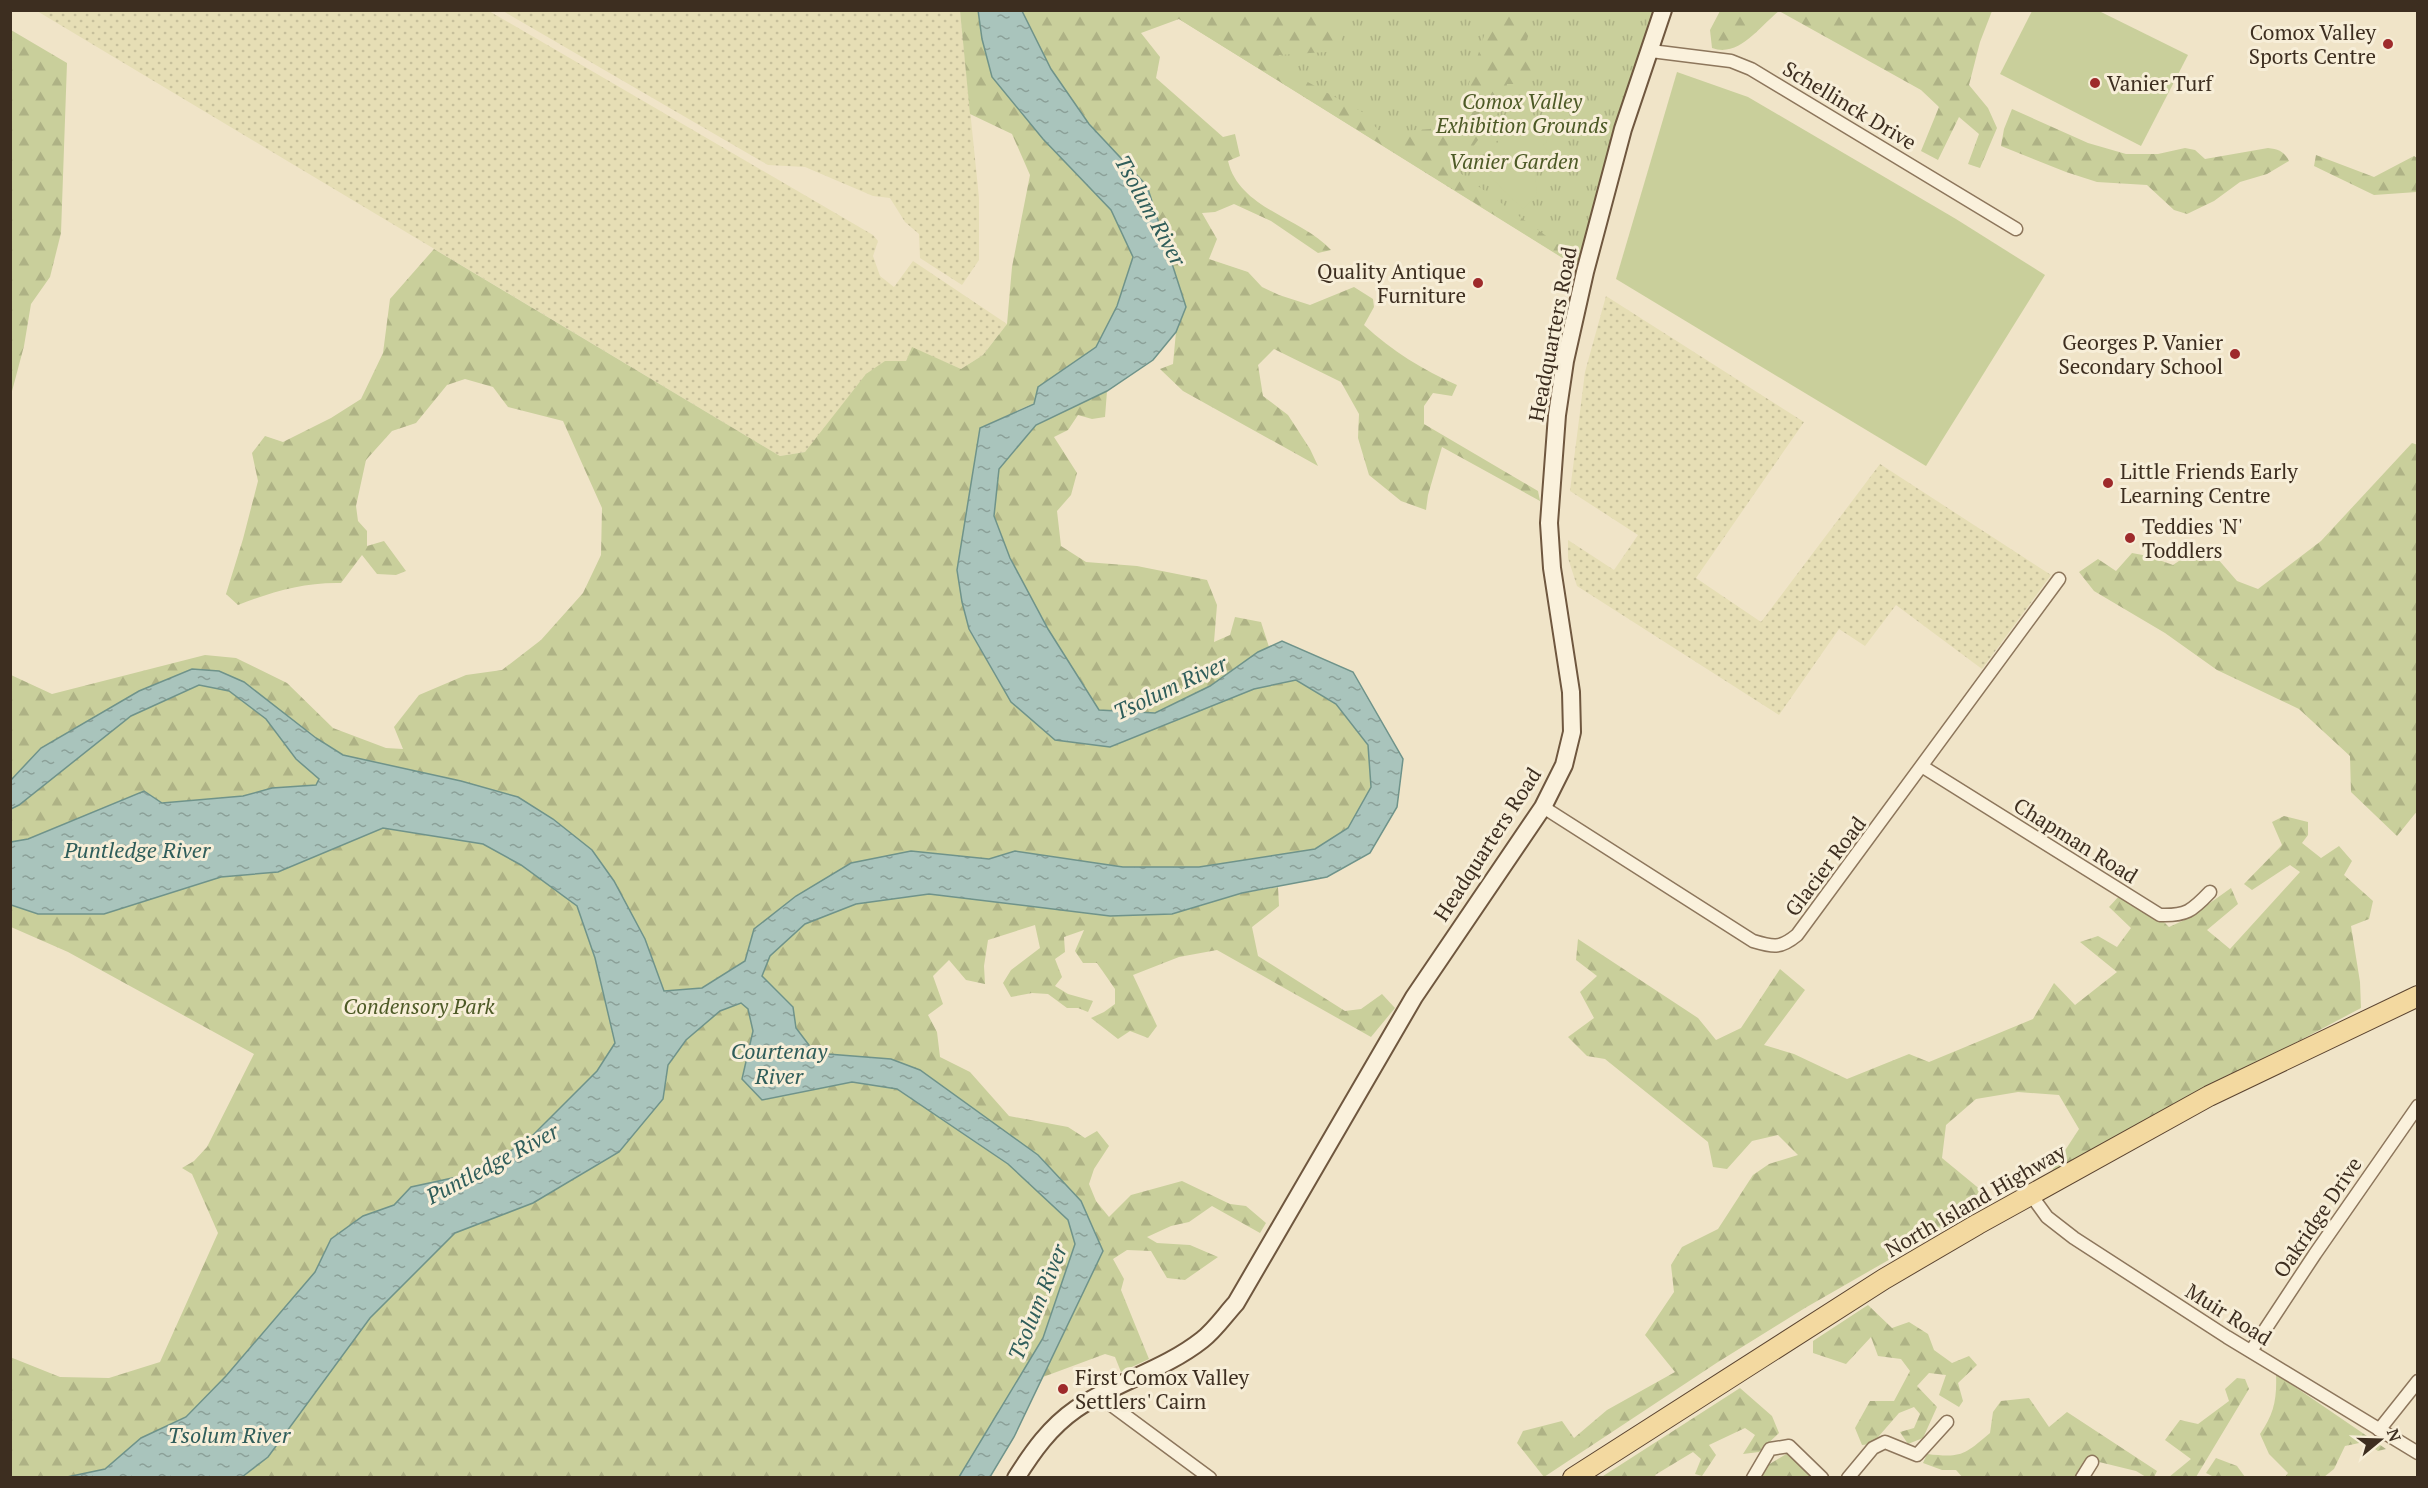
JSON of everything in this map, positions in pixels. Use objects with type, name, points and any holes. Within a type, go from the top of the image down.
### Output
[{"type":"main road","name":"Headquarters Road","points":[[1016,1478],[1037,1445],[1060,1421],[1099,1396],[1160,1366],[1203,1340],[1236,1303],[1414,997],[1543,807],[1564,765],[1572,732],[1570,692],[1552,568],[1549,524],[1557,415],[1565,361],[1623,129],[1663,10]]},
{"type":"main road","name":"North Island Highway","points":[[1573,1478],[1884,1279],[2031,1195],[2209,1096],[2418,996]]},
{"type":"street","name":"Schellinck Drive","points":[[1651,51],[1731,61],[1751,69],[2016,229]]},
{"type":"street","name":"Glacier Road","points":[[1543,807],[1753,941],[1770,946],[1785,945],[1797,935],[1923,767],[2059,579]]},
{"type":"street","name":"Chapman Road","points":[[1923,767],[2160,915],[2176,916],[2194,910],[2210,892]]},
{"type":"street","name":"Oakridge Drive","points":[[2251,1351],[2321,1244],[2418,1106]]},
{"type":"street","name":"Muir Road","points":[[2031,1195],[2056,1226],[2251,1351],[2418,1453]]},
{"type":"street","points":[[2379,1430],[2418,1381]]},
{"type":"street","points":[[1099,1396],[1210,1478]]},
{"type":"street","points":[[1848,1478],[1873,1448],[1885,1442],[1917,1455],[1947,1422]]},
{"type":"street","points":[[1753,1478],[1770,1449],[1789,1446],[1822,1478]]},
{"type":"street","points":[[2082,1478],[2092,1462]]},
{"type":"shaded area","points":[[37,11],[489,11],[873,235],[878,241],[873,256],[880,276],[894,287],[913,261],[1007,324],[983,355],[961,369],[912,348],[906,361],[805,452],[780,456]]},
{"type":"shaded area","points":[[503,11],[960,11],[979,198],[979,260],[962,285],[920,258],[919,234],[905,222],[890,198],[873,196],[805,167],[768,165]]},
{"type":"shaded area","points":[[1606,296],[1804,422],[1696,578],[1761,622],[1880,464],[2051,575],[1982,669],[1896,605],[1865,646],[1839,629],[1779,715],[1577,586],[1568,558],[1568,540],[1614,570],[1638,535],[1570,491],[1585,372]]},
{"type":"green space","points":[[978,10],[982,39],[1043,139],[1111,210],[1133,257],[1117,306],[1096,347],[1038,387],[1034,403],[980,428],[962,601],[969,630],[1011,702],[1055,740],[1110,747],[1254,689],[1296,680],[1336,704],[1368,744],[1371,787],[1348,828],[1315,849],[1199,867],[1123,867],[1015,851],[989,859],[911,851],[755,929],[745,961],[702,988],[663,991],[645,939],[460,781],[343,755],[192,669],[139,691],[41,748],[11,780],[11,675],[52,694],[205,655],[236,658],[287,683],[333,728],[386,748],[403,749],[394,727],[419,695],[466,675],[502,670],[541,640],[583,593],[601,555],[602,508],[563,421],[508,407],[493,387],[465,379],[447,385],[416,423],[392,431],[366,460],[356,506],[358,521],[367,531],[367,546],[384,541],[406,571],[396,575],[377,574],[362,555],[341,583],[314,584],[288,589],[238,605],[226,594],[258,481],[252,453],[265,436],[283,442],[331,418],[361,399],[383,353],[390,299],[434,249],[780,456],[805,452],[866,374],[885,361],[906,361],[912,347],[961,369],[983,355],[1007,324],[1012,267],[1030,175],[1012,134],[970,114],[960,11]]},
{"type":"green space","points":[[1313,10],[1315,17],[1331,14],[1342,34],[1341,51],[1279,55],[1275,64],[1364,113],[1378,130],[1392,132],[1430,129],[1462,106],[1488,23],[1479,15],[1479,11],[1535,11],[1527,40],[1519,47],[1529,55],[1532,71],[1520,84],[1507,84],[1503,106],[1456,170],[1564,249],[1565,259],[1179,19],[1141,33],[1160,57],[1156,78],[1223,137],[1235,134],[1240,156],[1228,161],[1234,177],[1245,191],[1273,212],[1319,239],[1331,250],[1318,253],[1271,221],[1234,204],[1215,212],[1202,213],[1217,239],[1209,259],[1248,272],[1262,287],[1310,305],[1354,287],[1373,299],[1374,307],[1364,325],[1408,359],[1457,385],[1452,396],[1433,393],[1424,406],[1424,424],[1538,491],[1540,501],[1442,447],[1426,510],[1401,501],[1369,475],[1358,438],[1359,414],[1341,382],[1274,349],[1258,365],[1263,396],[1288,415],[1318,466],[1183,391],[1160,369],[1173,364],[1176,332],[1186,307],[1147,186],[1089,124],[1051,69],[1022,11]]},
{"type":"green space","name":"Comox Valley Exhibition Grounds","points":[[1166,11],[1663,11],[1585,272]]},
{"type":"green space","points":[[1720,11],[1779,11],[1740,45],[1722,50],[1712,48],[1710,30]]},
{"type":"green space","points":[[1779,11],[1992,11],[1980,42],[1969,85],[1988,108],[1997,128],[1980,168],[1968,164],[1979,134],[1959,117],[1938,160],[1921,151],[1939,107],[1921,90]]},
{"type":"green space","name":"Vanier Turf","points":[[2032,11],[2099,11],[2188,55],[2141,146],[2000,74]]},
{"type":"green space","points":[[11,30],[67,63],[61,233],[50,277],[31,304],[24,346],[11,395]]},
{"type":"green space","points":[[1677,72],[1748,97],[1956,219],[2045,275],[1926,466],[1616,279]]},
{"type":"green space","points":[[2012,109],[2088,143],[2126,154],[2158,154],[2185,148],[2195,150],[2205,159],[2268,148],[2280,151],[2289,161],[2267,174],[2240,182],[2214,201],[2187,214],[2174,210],[2147,185],[2097,182],[2001,146],[2004,129]]},
{"type":"green space","name":"Vanier Garden","points":[[1511,127],[1537,131],[1534,137],[1547,141],[1543,146],[1551,155],[1535,174],[1537,195],[1523,209],[1478,165]]},
{"type":"green space","points":[[2316,155],[2374,177],[2414,156],[2417,158],[2417,192],[2374,195],[2314,166]]},
{"type":"green space","points":[[1107,391],[1105,417],[1092,419],[1078,415],[1068,430],[1054,437],[1077,473],[1071,495],[1057,511],[1061,546],[1086,562],[1137,566],[1207,580],[1217,605],[1214,642],[1230,635],[1235,617],[1261,622],[1269,647],[1258,652],[1210,686],[1155,713],[1099,710],[1048,629],[1010,558],[994,516],[999,469],[1036,425]]},
{"type":"green space","points":[[2412,443],[2418,445],[2418,810],[2397,836],[2351,792],[2350,756],[2299,709],[2217,670],[2165,633],[2094,591],[2079,572],[2098,559],[2116,571],[2132,553],[2173,565],[2195,550],[2210,550],[2237,581],[2258,589],[2321,541]]},
{"type":"green space","points":[[199,685],[229,691],[266,719],[296,759],[319,779],[316,785],[272,788],[243,796],[162,803],[144,791],[28,839],[11,842],[11,809],[131,716]]},
{"type":"green space","points":[[2284,816],[2308,822],[2308,835],[2302,843],[2321,858],[2339,846],[2352,861],[2344,875],[2373,901],[2369,919],[2351,926],[2360,982],[2361,1008],[2051,1172],[2079,1129],[2059,1095],[2018,1092],[1976,1099],[1946,1125],[1942,1158],[1993,1200],[1805,1308],[1718,1362],[1544,1477],[1517,1443],[1523,1431],[1562,1421],[1574,1438],[1607,1410],[1675,1372],[1645,1335],[1674,1292],[1671,1265],[1682,1247],[1718,1229],[1753,1175],[1769,1164],[1798,1155],[1778,1135],[1752,1141],[1727,1169],[1713,1167],[1708,1142],[1605,1059],[1587,1056],[1568,1037],[1594,1018],[1580,992],[1597,976],[1576,960],[1578,939],[1698,1018],[1716,1040],[1741,1028],[1780,969],[1805,990],[1764,1045],[1794,1054],[1847,1079],[1909,1054],[1929,1062],[2033,1019],[2054,983],[2075,1005],[2117,972],[2080,942],[2098,936],[2117,947],[2131,928],[2109,907],[2120,895],[2155,913],[2169,927],[2189,918],[2231,888],[2238,904],[2207,930],[2230,949],[2300,872],[2290,865],[2252,890],[2244,884],[2282,845],[2272,822]]},
{"type":"green space","name":"Condensory Park","points":[[383,828],[483,844],[521,865],[577,906],[595,958],[615,1044],[597,1071],[532,1136],[480,1173],[411,1187],[394,1205],[363,1216],[331,1239],[315,1272],[226,1376],[186,1417],[141,1438],[105,1469],[67,1477],[11,1477],[10,1357],[60,1377],[109,1378],[160,1362],[218,1233],[192,1174],[182,1168],[194,1161],[207,1147],[254,1054],[68,952],[11,927],[11,905],[38,914],[161,896],[221,877],[278,872]]},
{"type":"green space","points":[[1278,887],[1279,906],[1252,927],[1258,956],[1345,1011],[1361,1009],[1382,994],[1395,1008],[1371,1037],[1217,950],[1179,957],[1133,975],[1157,1026],[1148,1038],[1130,1031],[1118,1039],[1091,1018],[1115,1004],[1115,989],[1097,963],[1083,963],[1075,951],[1084,930],[1064,937],[1065,952],[1055,959],[1062,977],[1055,986],[1068,994],[1093,1001],[1088,1012],[1078,1008],[1067,1008],[1048,994],[1032,993],[1011,997],[1003,983],[1011,970],[1040,948],[1035,925],[988,940],[984,966],[985,984],[966,980],[949,960],[933,976],[943,1004],[928,1015],[937,1032],[940,1057],[970,1072],[1009,1116],[1068,1127],[1085,1138],[1097,1131],[1109,1146],[1094,1169],[1089,1184],[1096,1201],[1109,1217],[1131,1195],[1182,1181],[1230,1204],[1246,1206],[1266,1223],[1260,1233],[1212,1206],[1189,1222],[1171,1226],[1147,1237],[1157,1243],[1190,1245],[1218,1257],[1185,1280],[1167,1278],[1151,1251],[1127,1250],[1113,1259],[1124,1279],[1121,1290],[1149,1359],[1121,1372],[1115,1357],[1105,1354],[1043,1377],[1103,1251],[1081,1201],[891,1059],[815,1053],[796,1028],[793,1007],[762,976],[770,956],[805,924],[856,904],[929,894],[1110,916]]},
{"type":"green space","points":[[741,1003],[748,1009],[753,1031],[742,1079],[762,1100],[852,1082],[897,1089],[1008,1164],[1068,1220],[1075,1244],[1043,1338],[959,1477],[242,1478],[268,1457],[370,1318],[455,1233],[533,1203],[663,1099],[668,1065],[686,1040],[720,1011]]},
{"type":"green space","points":[[1868,1305],[1892,1328],[1909,1322],[1928,1334],[1934,1350],[1952,1363],[1969,1356],[1977,1365],[1958,1383],[1963,1401],[1959,1407],[1939,1395],[1946,1375],[1929,1373],[1917,1386],[1937,1407],[1923,1438],[1908,1444],[1900,1432],[1914,1428],[1920,1414],[1914,1407],[1899,1413],[1872,1444],[1862,1445],[1855,1428],[1870,1401],[1894,1401],[1910,1371],[1901,1359],[1878,1356],[1871,1337],[1846,1364],[1813,1353],[1813,1341]]},
{"type":"green space","points":[[2276,1374],[2386,1449],[2378,1451],[2364,1442],[2345,1446],[2334,1469],[2324,1477],[2285,1477],[2288,1473],[2269,1454],[2260,1434],[2274,1406]]},
{"type":"green space","points":[[2237,1378],[2245,1379],[2249,1389],[2196,1477],[2169,1477],[2191,1459],[2165,1440],[2180,1420],[2198,1424],[2229,1401],[2225,1389]]},
{"type":"green space","points":[[1740,1388],[1772,1416],[1779,1433],[1759,1452],[1743,1454],[1755,1435],[1745,1428],[1709,1445],[1716,1455],[1702,1476],[1695,1474],[1701,1459],[1693,1452],[1655,1475],[1656,1477],[1600,1478]]},
{"type":"green space","points":[[2029,1398],[2049,1427],[2067,1412],[2157,1471],[2154,1477],[2146,1477],[2136,1471],[2095,1461],[2076,1477],[1963,1478],[1956,1470],[1942,1470],[1923,1463],[1927,1454],[1948,1456],[1968,1450],[1990,1433],[1993,1412],[2001,1401]]},
{"type":"green space","points":[[1793,1450],[1817,1478],[1758,1478],[1763,1468]]},
{"type":"green space","points":[[2216,1458],[2237,1466],[2245,1477],[2214,1477],[2206,1473]]},
{"type":"water","name":"Tsolum River","points":[[978,10],[1022,11],[1051,69],[1089,124],[1147,186],[1186,307],[1176,332],[1153,360],[1107,391],[1036,425],[999,469],[994,516],[1010,558],[1048,629],[1099,710],[1155,713],[1210,686],[1258,652],[1282,641],[1353,672],[1403,759],[1397,807],[1370,853],[1327,877],[1242,893],[1172,914],[1110,916],[929,894],[856,904],[805,924],[770,956],[762,976],[793,1007],[796,1028],[815,1053],[891,1059],[920,1070],[1038,1155],[1081,1201],[1103,1251],[1014,1437],[990,1477],[959,1477],[1043,1338],[1075,1244],[1068,1220],[1008,1164],[897,1089],[852,1082],[762,1100],[742,1079],[753,1031],[748,1009],[741,1003],[720,1011],[686,1040],[668,1065],[663,1099],[619,1152],[533,1203],[455,1233],[370,1318],[268,1457],[242,1477],[67,1477],[105,1469],[141,1438],[186,1417],[226,1376],[315,1272],[331,1239],[363,1216],[394,1205],[411,1187],[480,1172],[532,1136],[597,1071],[615,1043],[595,958],[577,906],[521,865],[483,844],[383,828],[278,872],[221,877],[104,914],[38,914],[11,905],[11,842],[28,839],[144,791],[162,803],[243,796],[272,788],[316,785],[319,779],[296,759],[266,719],[229,691],[199,685],[131,716],[11,809],[11,780],[41,748],[139,691],[192,669],[219,671],[244,682],[316,738],[343,755],[461,781],[518,797],[553,819],[592,850],[614,881],[645,939],[664,991],[702,988],[745,961],[754,929],[796,896],[851,863],[911,851],[989,859],[1015,851],[1123,867],[1199,867],[1315,849],[1348,828],[1371,787],[1368,745],[1336,704],[1296,680],[1254,689],[1110,747],[1055,740],[1011,702],[969,629],[957,570],[980,428],[1034,404],[1038,387],[1096,347],[1117,306],[1133,257],[1111,210],[1043,139],[992,77],[982,39]]},
{"type":"place","name":"Comox Valley Sports Centre","points":[[2388,44]]},
{"type":"place","name":"Vanier Turf","points":[[2095,83]]},
{"type":"place","name":"Quality Antique Furniture","points":[[1478,283]]},
{"type":"place","name":"Georges P. Vanier Secondary School","points":[[2235,354]]},
{"type":"place","name":"Little Friends Early Learning Centre","points":[[2108,483]]},
{"type":"place","name":"Teddies 'N' Toddlers","points":[[2130,538]]},
{"type":"place","name":"First Comox Valley Settlers' Cairn","points":[[1063,1389]]},
{"type":"water label","name":"Puntledge River","points":[[137,849]]},
{"type":"water label","name":"Courtenay River","points":[[779,1062]]},
{"type":"water label","name":"Puntledge River","points":[[492,1163]]}]
